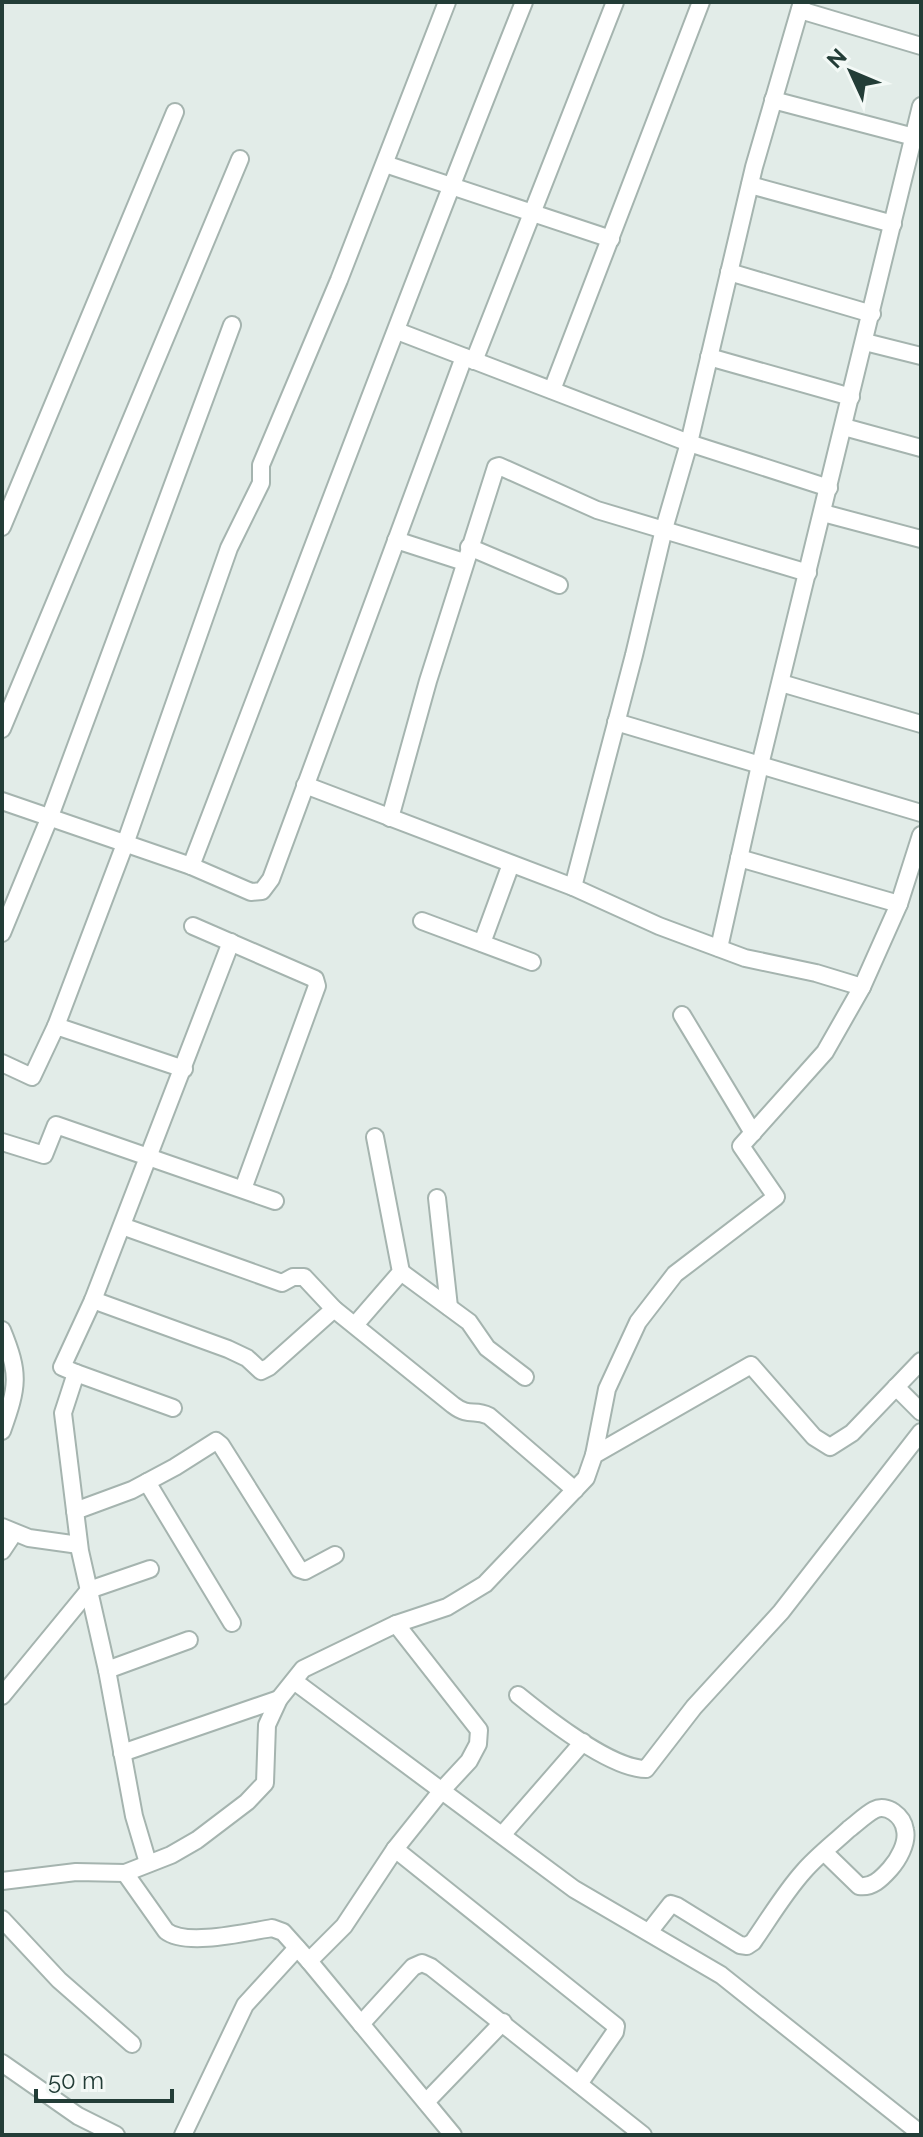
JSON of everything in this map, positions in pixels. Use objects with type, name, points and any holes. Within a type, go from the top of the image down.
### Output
[{"type":"street","points":[[2,1063],[32,1077],[56,1026],[125,844],[229,548],[261,483],[261,465],[339,280],[447,2]]},
{"type":"street","points":[[191,866],[450,185],[524,2]]},
{"type":"street","points":[[2,801],[191,866],[251,892],[262,891],[271,879],[396,540],[615,2]]},
{"type":"street","points":[[552,390],[701,2]]},
{"type":"street","points":[[573,887],[664,529],[689,443],[750,185],[801,6],[921,46]]},
{"type":"street","points":[[773,100],[914,137]]},
{"type":"street","points":[[719,948],[760,765],[921,106]]},
{"type":"street","points":[[2,527],[175,112]]},
{"type":"street","points":[[2,729],[240,159]]},
{"type":"street","points":[[385,164],[611,239]]},
{"type":"street","points":[[750,185],[893,224]]},
{"type":"street","points":[[729,272],[872,314]]},
{"type":"street","points":[[2,933],[49,819],[232,325]]},
{"type":"street","points":[[397,331],[689,443],[829,488]]},
{"type":"street","points":[[865,342],[921,356]]},
{"type":"street","points":[[709,357],[851,397]]},
{"type":"street","points":[[844,427],[921,448]]},
{"type":"street","points":[[390,818],[467,554],[496,467],[597,510],[808,573]]},
{"type":"street","points":[[823,513],[921,539]]},
{"type":"street","points":[[396,540],[467,554],[559,585]]},
{"type":"street","points":[[781,683],[921,724]]},
{"type":"street","points":[[616,722],[921,813]]},
{"type":"street","points":[[305,785],[573,887],[659,926],[745,958],[816,973],[862,987]]},
{"type":"street","points":[[2,1881],[76,1872],[125,1873],[171,1855],[197,1840],[258,1793],[265,1783],[267,1725],[279,1699],[303,1669],[396,1624],[447,1607],[485,1584],[586,1478],[594,1455],[607,1389],[638,1322],[675,1274],[776,1197],[741,1146],[825,1052],[862,987],[899,904],[921,835]]},
{"type":"street","points":[[739,858],[899,904]]},
{"type":"street","points":[[482,943],[511,864]]},
{"type":"street","points":[[422,921],[532,962]]},
{"type":"street","points":[[193,926],[315,979],[317,986],[243,1189]]},
{"type":"street","points":[[173,1408],[62,1367],[93,1300],[231,942]]},
{"type":"street","points":[[682,1015],[753,1133]]},
{"type":"street","points":[[56,1026],[184,1069]]},
{"type":"street","points":[[2,1142],[44,1155],[56,1125],[150,1155],[275,1201]]},
{"type":"street","points":[[375,1137],[401,1272],[469,1322],[487,1348],[525,1377]]},
{"type":"street","points":[[437,1198],[449,1307]]},
{"type":"street","points":[[122,1226],[282,1283],[293,1277],[304,1277],[334,1309],[463,1413],[480,1412],[489,1416],[575,1490]]},
{"type":"street","points":[[355,1325],[401,1272]]},
{"type":"street","points":[[93,1300],[228,1349],[247,1358],[261,1371],[334,1309]]},
{"type":"street","points":[[2,1330],[17,1370],[14,1396],[2,1431]]},
{"type":"street","points":[[594,1455],[751,1365],[814,1437],[830,1447],[852,1433],[921,1361]]},
{"type":"street","points":[[76,1373],[63,1413],[79,1545],[107,1670],[134,1816],[148,1863]]},
{"type":"street","points":[[896,1387],[921,1412]]},
{"type":"street","points":[[518,1695],[583,1742],[630,1767],[646,1769],[694,1707],[781,1612],[921,1432]]},
{"type":"street","points":[[75,1511],[147,1482],[216,1441],[261,1505],[299,1569],[305,1571],[335,1555]]},
{"type":"street","points":[[147,1482],[232,1623]]},
{"type":"street","points":[[2,1551],[8,1530],[29,1538],[79,1545]]},
{"type":"street","points":[[2,1696],[89,1590],[150,1569]]},
{"type":"street","points":[[183,2135],[240,2013],[303,1954],[344,1926],[395,1849],[469,1761],[478,1744],[479,1730],[396,1624]]},
{"type":"street","points":[[107,1670],[189,1640]]},
{"type":"street","points":[[294,1681],[574,1889],[721,1975],[921,2134]]},
{"type":"street","points":[[122,1753],[279,1699]]},
{"type":"street","points":[[503,1834],[583,1742]]},
{"type":"street","points":[[649,1932],[671,1904],[740,1945],[747,1946],[753,1942],[802,1872],[824,1852],[878,1807],[894,1813],[906,1830],[896,1862],[876,1882],[866,1887],[859,1886],[824,1852]]},
{"type":"street","points":[[395,1849],[616,2026],[579,2084]]},
{"type":"street","points":[[125,1873],[166,1931],[174,1937],[200,1938],[272,1928],[283,1932],[453,2135]]},
{"type":"street","points":[[2,1919],[59,1980],[132,2044]]},
{"type":"street","points":[[361,2024],[413,1967],[422,1963],[503,2022],[643,2135]]},
{"type":"street","points":[[426,2102],[503,2022]]},
{"type":"street","points":[[2,2063],[78,2116],[116,2135]]}]
